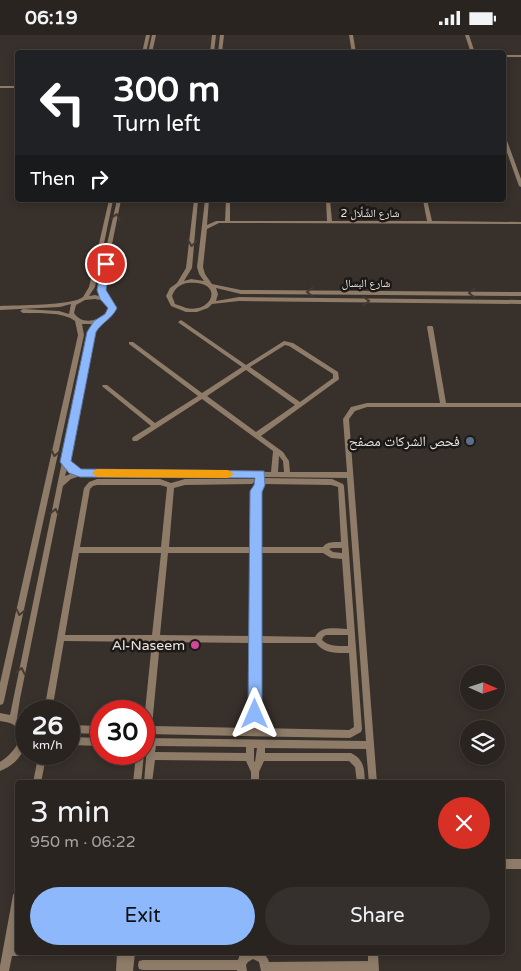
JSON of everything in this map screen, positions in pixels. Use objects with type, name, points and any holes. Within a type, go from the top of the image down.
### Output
[{"type":"street","points":[[145,50],[148,35]]},
{"type":"street","points":[[151,50],[154,35]]},
{"type":"street","points":[[212,50],[214,35]]},
{"type":"street","points":[[222,35],[222,50]]},
{"type":"street","points":[[351,35],[354,50]]},
{"type":"street","points":[[467,35],[473,50]]},
{"type":"street","points":[[506,55],[520,56],[521,62]]},
{"type":"street","points":[[0,87],[15,87]]},
{"type":"street","points":[[506,144],[521,186]]},
{"type":"street","points":[[0,701],[81,335],[71,308],[92,287],[111,202]]},
{"type":"street","points":[[105,299],[102,284],[119,202]]},
{"type":"street","points":[[196,202],[189,268],[179,284],[170,292],[169,296],[173,305],[193,311],[208,307],[216,298],[216,292],[201,270],[207,202]]},
{"type":"street","points":[[227,222],[228,202]]},
{"type":"street","points":[[328,202],[330,223]]},
{"type":"street","points":[[425,202],[430,223]]},
{"type":"street","name":"شارع الشَّلَّال 2","points":[[205,216],[218,222]]},
{"type":"street","name":"شارع الشَّلَّال 2","points":[[204,228],[218,222],[521,223]]},
{"type":"street","points":[[179,284],[198,281],[211,285]]},
{"type":"street","name":"شارع البسال","points":[[211,285],[241,292],[521,294]]},
{"type":"street","points":[[0,309],[60,305],[95,297],[105,299],[111,304],[112,308],[109,315],[99,321],[91,332],[13,719],[0,717]]},
{"type":"street","name":"شارع البسال","points":[[213,303],[239,299],[521,302]]},
{"type":"street","points":[[0,309],[59,313],[84,322],[99,321]]},
{"type":"street","points":[[181,322],[300,405]]},
{"type":"street","points":[[430,327],[444,405]]},
{"type":"street","points":[[135,439],[282,343],[288,342],[336,373],[336,379],[256,436]]},
{"type":"street","points":[[131,343],[285,459],[287,474]]},
{"type":"street","points":[[105,386],[155,426]]},
{"type":"street","points":[[373,780],[346,423],[348,415],[354,409],[367,405],[521,405]]},
{"type":"street","points":[[274,474],[276,452]]},
{"type":"street","points":[[65,462],[72,470],[80,473],[256,478],[338,483],[341,488],[358,726],[356,731],[350,734],[155,730]]},
{"type":"street","points":[[61,484],[69,477],[80,473]]},
{"type":"street","points":[[50,700],[89,485],[97,482],[160,481],[172,486],[185,481],[256,478],[274,474],[350,475]]},
{"type":"street","points":[[255,732],[256,478]]},
{"type":"street","points":[[149,700],[172,486]]},
{"type":"street","points":[[326,550],[331,545],[345,545]]},
{"type":"street","points":[[76,550],[326,550],[331,555],[346,556]]},
{"type":"street","points":[[318,640],[320,635],[325,632],[351,631]]},
{"type":"street","points":[[61,638],[318,640]]},
{"type":"street","points":[[318,640],[320,645],[326,648],[352,649]]},
{"type":"street","points":[[155,742],[370,745]]},
{"type":"street","points":[[250,744],[250,757],[255,772],[255,780]]},
{"type":"street","points":[[255,772],[261,757],[261,744]]},
{"type":"street","points":[[0,775],[3,766],[15,756]]},
{"type":"street","points":[[155,756],[250,757]]},
{"type":"street","points":[[261,757],[351,757],[359,765],[360,780]]},
{"type":"street","points":[[38,780],[40,765]]},
{"type":"street","points":[[138,780],[139,765]]},
{"type":"street","points":[[148,780],[150,765]]},
{"type":"street","points":[[505,864],[521,865]]},
{"type":"street","points":[[4,971],[13,951],[15,929]]},
{"type":"street","points":[[121,971],[122,955]]},
{"type":"street","points":[[128,971],[130,955]]},
{"type":"street","points":[[144,965],[242,968],[247,955]]},
{"type":"street","points":[[257,955],[263,959],[265,969],[374,969],[373,955]]},
{"type":"slow traffic","points":[[97,473],[228,474]]},
{"type":"place","name":"فحص الشركات مصفح","points":[[470,441]]},
{"type":"place","name":"Al-Naseem","points":[[195,645]]},
{"type":"route","points":[[106,264],[102,290],[105,299],[109,301],[112,308],[109,315],[99,321],[91,332],[65,462],[72,470],[80,473],[260,474],[260,485],[256,491],[255,714]]}]
